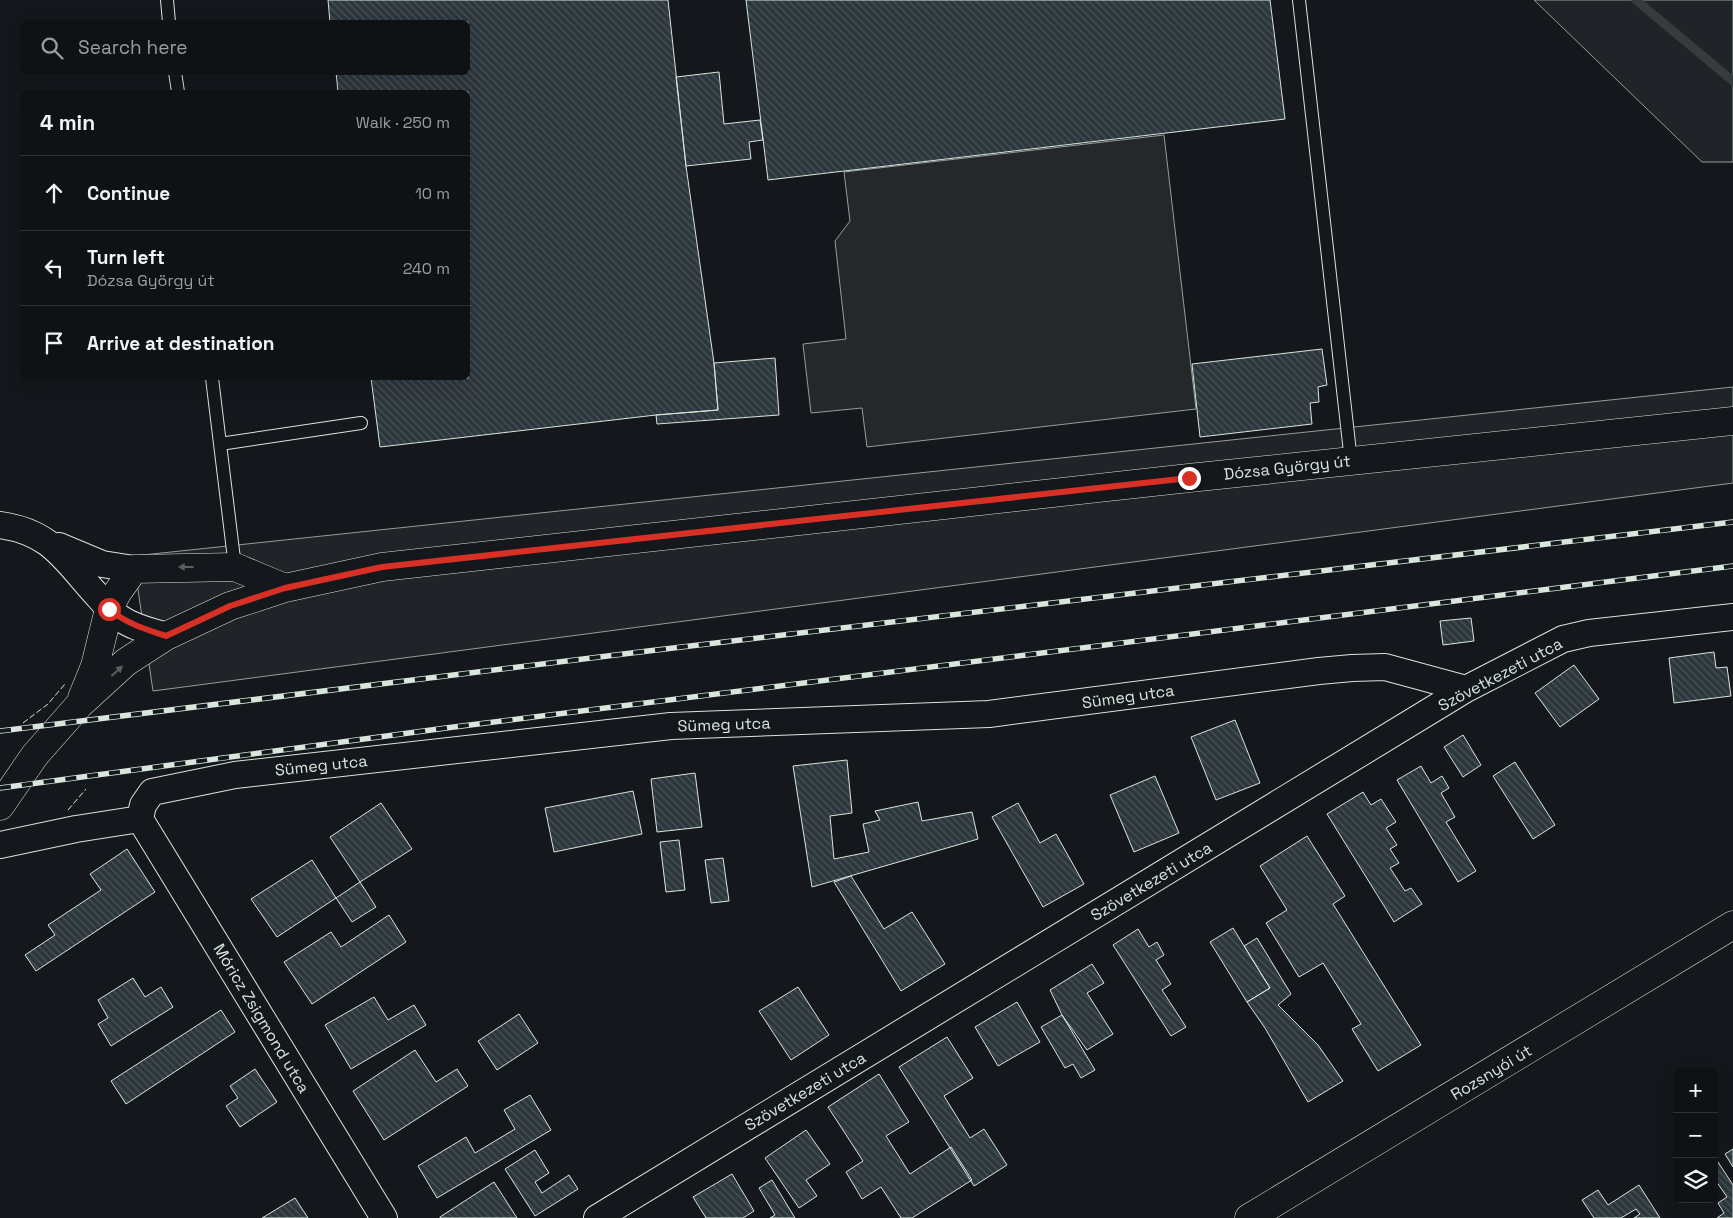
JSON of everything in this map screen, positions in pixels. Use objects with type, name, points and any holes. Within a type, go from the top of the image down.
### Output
[{"type":"main road","name":"Dózsa György út","points":[[0,806],[35,756],[80,704],[126,662],[166,636],[230,606],[285,588],[382,567],[1733,421]]},
{"type":"main road","points":[[80,704],[95,666],[109,609],[117,593],[134,569],[235,567],[285,588]]},
{"type":"main road","name":"Rozsnyói út","points":[[1249,1218],[1733,925]]},
{"type":"street","points":[[0,525],[17,528],[102,564],[134,569]]},
{"type":"street","points":[[46,540],[71,564],[109,609],[120,618],[135,626],[166,636]]},
{"type":"street","name":"Szövetkezeti utca","points":[[597,1218],[1466,689],[1562,639],[1589,633],[1733,617]]},
{"type":"street","name":"Sümeg utca","points":[[140,819],[143,806],[152,792],[235,774],[671,726],[989,714],[1319,670],[1352,668],[1385,668],[1466,689]]},
{"type":"street","points":[[0,845],[76,829],[140,819]]},
{"type":"street","name":"Móricz Zsigmond utca","points":[[140,819],[384,1218]]},
{"type":"lane","points":[[167,0],[169,20]]},
{"type":"lane","points":[[1299,0],[1351,461]]},
{"type":"lane","points":[[175,75],[178,90]]},
{"type":"lane","points":[[212,380],[235,567]]},
{"type":"lane","points":[[220,444],[361,423]]},
{"type":"shaded area","points":[[1534,0],[1733,0],[1733,162],[1702,162]]},
{"type":"shaded area","points":[[1164,135],[1196,409],[867,447],[862,408],[811,413],[803,344],[846,339],[835,241],[850,221],[844,172]]},
{"type":"shaded area","points":[[1733,387],[1733,483],[153,691],[133,556]]},
{"type":"building","points":[[328,0],[668,0],[686,166],[714,363],[718,410],[656,415],[380,447],[371,380],[470,380],[470,90],[338,90],[336,75],[470,75],[470,20],[330,20]]},
{"type":"building","points":[[746,0],[1270,0],[1285,119],[768,180]]},
{"type":"building","points":[[719,72],[724,124],[760,120],[763,140],[749,142],[751,159],[686,166],[676,77]]},
{"type":"building","points":[[1322,349],[1327,385],[1318,387],[1319,402],[1310,403],[1312,424],[1200,437],[1192,364]]},
{"type":"building","points":[[775,358],[779,415],[657,424],[656,415],[718,410],[714,363]]},
{"type":"building","points":[[1471,618],[1474,641],[1443,645],[1440,621]]},
{"type":"building","points":[[1714,652],[1716,668],[1727,667],[1731,696],[1674,703],[1669,658]]},
{"type":"building","points":[[1574,665],[1599,699],[1560,727],[1535,693]]},
{"type":"building","points":[[1235,720],[1260,783],[1216,800],[1191,737]]},
{"type":"building","points":[[1463,735],[1481,765],[1463,777],[1444,747]]},
{"type":"building","points":[[847,760],[852,813],[830,816],[834,859],[869,852],[863,824],[880,820],[875,811],[918,802],[922,821],[972,812],[978,839],[812,887],[793,766]]},
{"type":"building","points":[[1515,762],[1555,825],[1533,839],[1493,776]]},
{"type":"building","points":[[1421,766],[1431,783],[1442,776],[1449,788],[1441,793],[1455,817],[1446,822],[1476,871],[1458,882],[1397,780]]},
{"type":"building","points":[[695,773],[702,827],[657,832],[651,779]]},
{"type":"building","points":[[1155,776],[1179,833],[1134,852],[1110,795]]},
{"type":"building","points":[[633,791],[642,834],[554,852],[545,808]]},
{"type":"building","points":[[1363,792],[1371,805],[1381,799],[1396,822],[1386,828],[1397,845],[1390,849],[1399,863],[1390,868],[1405,891],[1411,888],[1422,904],[1394,922],[1327,814]]},
{"type":"building","points":[[381,803],[412,849],[360,882],[330,837]]},
{"type":"building","points":[[1018,803],[1040,843],[1056,834],[1084,884],[1043,907],[992,817]]},
{"type":"building","points":[[1307,836],[1345,896],[1333,904],[1421,1045],[1378,1071],[1352,1029],[1361,1024],[1323,963],[1299,977],[1266,923],[1287,910],[1260,866]]},
{"type":"building","points":[[679,840],[685,890],[666,892],[660,842]]},
{"type":"building","points":[[127,849],[155,892],[36,971],[25,955],[55,935],[48,925],[101,890],[90,874]]},
{"type":"building","points":[[723,858],[729,901],[711,903],[705,860]]},
{"type":"building","points":[[312,860],[336,898],[277,937],[251,899]]},
{"type":"building","points":[[851,876],[884,929],[912,912],[945,964],[901,991],[834,882]]},
{"type":"building","points":[[360,882],[376,907],[352,922],[336,898]]},
{"type":"building","points":[[389,915],[406,942],[312,1004],[284,962],[331,932],[341,947]]},
{"type":"building","points":[[1233,928],[1270,988],[1247,1002],[1210,942]]},
{"type":"building","points":[[1138,929],[1149,947],[1157,942],[1164,955],[1156,960],[1171,984],[1162,990],[1186,1027],[1171,1036],[1113,945]]},
{"type":"building","points":[[1257,938],[1291,994],[1278,1005],[1318,1045],[1343,1081],[1308,1102],[1265,1028],[1247,1002],[1270,988],[1244,946]]},
{"type":"building","points":[[1092,964],[1104,983],[1087,993],[1113,1034],[1087,1050],[1062,1015],[1050,990]]},
{"type":"building","points":[[133,978],[145,997],[161,987],[173,1007],[111,1046],[98,1024],[108,1018],[98,1000]]},
{"type":"building","points":[[798,987],[829,1035],[791,1060],[759,1011]]},
{"type":"building","points":[[374,997],[388,1020],[414,1005],[426,1025],[351,1069],[325,1025]]},
{"type":"building","points":[[1017,1002],[1040,1042],[998,1066],[975,1027]]},
{"type":"building","points":[[221,1010],[235,1032],[126,1104],[111,1081]]},
{"type":"building","points":[[519,1014],[538,1043],[497,1070],[478,1041]]},
{"type":"building","points":[[1062,1015],[1095,1070],[1081,1078],[1073,1064],[1065,1068],[1041,1027]]},
{"type":"building","points":[[947,1037],[973,1078],[944,1096],[970,1138],[984,1129],[1007,1165],[974,1186],[899,1067]]},
{"type":"building","points":[[415,1050],[436,1082],[457,1069],[468,1086],[384,1140],[353,1091]]},
{"type":"building","points":[[255,1069],[277,1102],[240,1127],[226,1106],[238,1098],[230,1086]]},
{"type":"building","points":[[879,1074],[909,1122],[886,1136],[910,1174],[951,1147],[972,1180],[912,1218],[901,1218],[881,1187],[862,1199],[846,1172],[863,1161],[828,1107]]},
{"type":"building","points":[[530,1095],[551,1130],[437,1198],[418,1166],[466,1137],[475,1153],[515,1129],[504,1110]]},
{"type":"building","points":[[806,1130],[830,1164],[806,1180],[817,1196],[799,1208],[765,1158]]},
{"type":"building","points":[[1733,1149],[1733,1167],[1725,1154]]},
{"type":"building","points":[[535,1150],[549,1173],[535,1182],[542,1193],[569,1175],[578,1189],[535,1216],[505,1169]]},
{"type":"building","points":[[1718,1162],[1733,1185],[1733,1218],[1717,1218],[1724,1213],[1718,1203],[1727,1197],[1718,1184]]},
{"type":"building","points":[[732,1174],[754,1211],[743,1218],[706,1218],[693,1197]]},
{"type":"building","points":[[772,1180],[795,1218],[770,1218],[775,1215],[759,1188]]},
{"type":"building","points":[[494,1182],[517,1218],[440,1218],[440,1217]]},
{"type":"building","points":[[1639,1185],[1660,1218],[1634,1218],[1640,1214],[1636,1209],[1621,1218],[1594,1218],[1582,1200],[1598,1190],[1608,1205]]},
{"type":"building","points":[[295,1198],[308,1218],[262,1218]]},
{"type":"waterway","points":[[1636,0],[1733,81]]},
{"type":"railway","points":[[0,731],[648,651],[1733,522]]},
{"type":"railway","points":[[0,788],[446,728],[1733,566]]},
{"type":"fence","points":[[23,723],[48,704],[65,684]]},
{"type":"fence","points":[[68,810],[86,789]]},
{"type":"route","points":[[109,609],[120,618],[135,626],[166,636],[230,606],[285,588],[382,567],[1189,478]]}]
